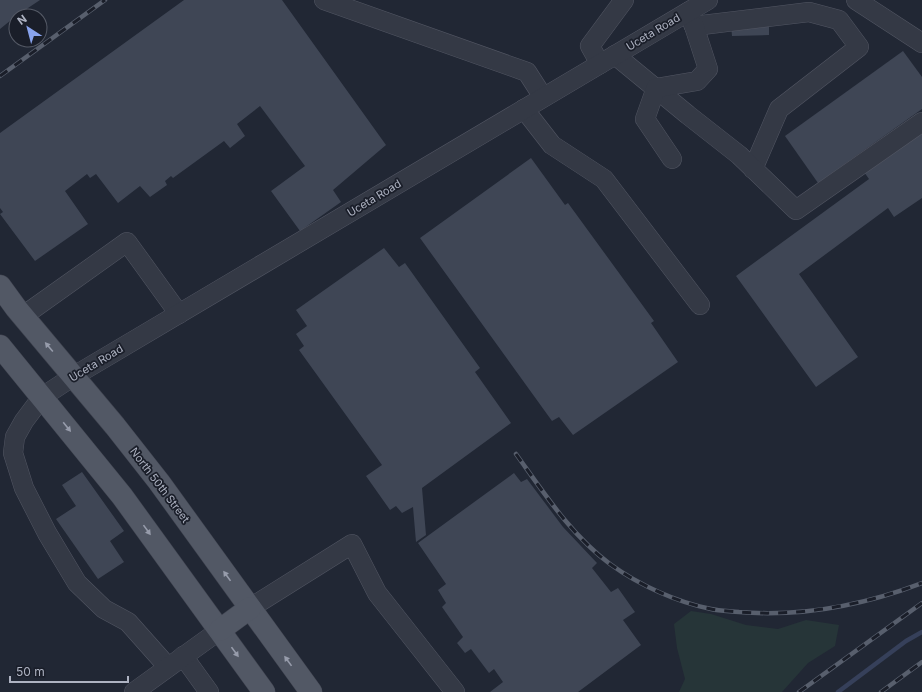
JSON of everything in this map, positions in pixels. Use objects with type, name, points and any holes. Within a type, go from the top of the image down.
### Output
[{"type":"main road","name":"North 50th Street","points":[[0,286],[159,482],[311,692]]},
{"type":"main road","points":[[0,346],[122,496],[264,692]]},
{"type":"main road","points":[[220,630],[250,608]]},
{"type":"street","points":[[324,0],[527,72],[543,98]]},
{"type":"street","points":[[624,0],[590,46],[608,59],[656,88],[739,155],[796,210],[922,122]]},
{"type":"street","name":"Uceta Road","points":[[209,692],[128,622],[104,609],[77,583],[47,533],[24,488],[13,453],[15,437],[24,421],[42,397],[74,376],[608,59],[691,19],[708,0]]},
{"type":"street","points":[[856,0],[922,43]]},
{"type":"street","points":[[656,88],[697,81],[708,69],[691,19],[809,12],[838,20],[859,47],[779,109],[753,169]]},
{"type":"street","points":[[656,88],[645,119],[672,159]]},
{"type":"street","points":[[524,109],[552,145],[604,179],[700,305]]},
{"type":"street","points":[[23,316],[127,242],[179,314]]},
{"type":"street","points":[[250,608],[352,544],[377,593],[454,692]]},
{"type":"street","points":[[134,692],[220,630]]},
{"type":"shaded area","points":[[691,611],[711,614],[746,625],[778,629],[806,620],[839,625],[835,646],[808,663],[782,692],[679,692],[685,679],[677,648],[674,624]]},
{"type":"building","points":[[0,0],[40,0],[28,8],[8,8],[8,22],[0,29]]},
{"type":"building","points":[[184,0],[282,0],[386,145],[333,190],[341,202],[300,231],[271,191],[305,166],[260,106],[237,124],[245,136],[230,148],[224,141],[173,178],[171,176],[165,181],[167,185],[150,197],[140,186],[118,203],[96,174],[90,178],[87,174],[65,191],[88,224],[35,261],[0,214],[3,212],[0,208],[0,133]]},
{"type":"building","points":[[769,24],[769,35],[732,36],[731,25]]},
{"type":"building","points":[[903,51],[922,77],[922,109],[818,183],[785,136]]},
{"type":"building","points":[[922,130],[922,198],[894,217],[888,208],[799,274],[858,357],[816,387],[736,276],[869,179],[864,172]]},
{"type":"building","points":[[531,158],[565,205],[568,203],[654,321],[651,323],[678,362],[573,435],[559,417],[552,421],[420,238]]},
{"type":"building","points":[[384,248],[399,267],[405,263],[480,368],[475,372],[511,423],[422,488],[426,535],[416,542],[413,507],[402,513],[396,506],[390,510],[366,476],[382,465],[299,350],[304,346],[296,334],[307,326],[296,310]]},
{"type":"building","points":[[82,472],[124,531],[110,541],[124,562],[98,579],[56,519],[76,506],[62,485]]},
{"type":"building","points":[[514,473],[521,482],[527,479],[563,527],[597,563],[592,568],[611,592],[618,588],[635,612],[623,620],[641,645],[578,692],[490,692],[503,682],[494,669],[489,673],[471,649],[465,653],[457,643],[463,637],[442,607],[446,603],[438,590],[446,584],[418,543]]},
{"type":"waterway","points":[[838,692],[906,641],[922,632]]},
{"type":"railway","points":[[0,76],[105,0]]},
{"type":"railway","points":[[516,454],[559,513],[596,553],[621,572],[645,586],[685,602],[714,610],[786,613],[832,608],[878,598],[922,583]]},
{"type":"railway","points":[[799,692],[922,603]]},
{"type":"railway","points":[[881,692],[922,662]]}]
